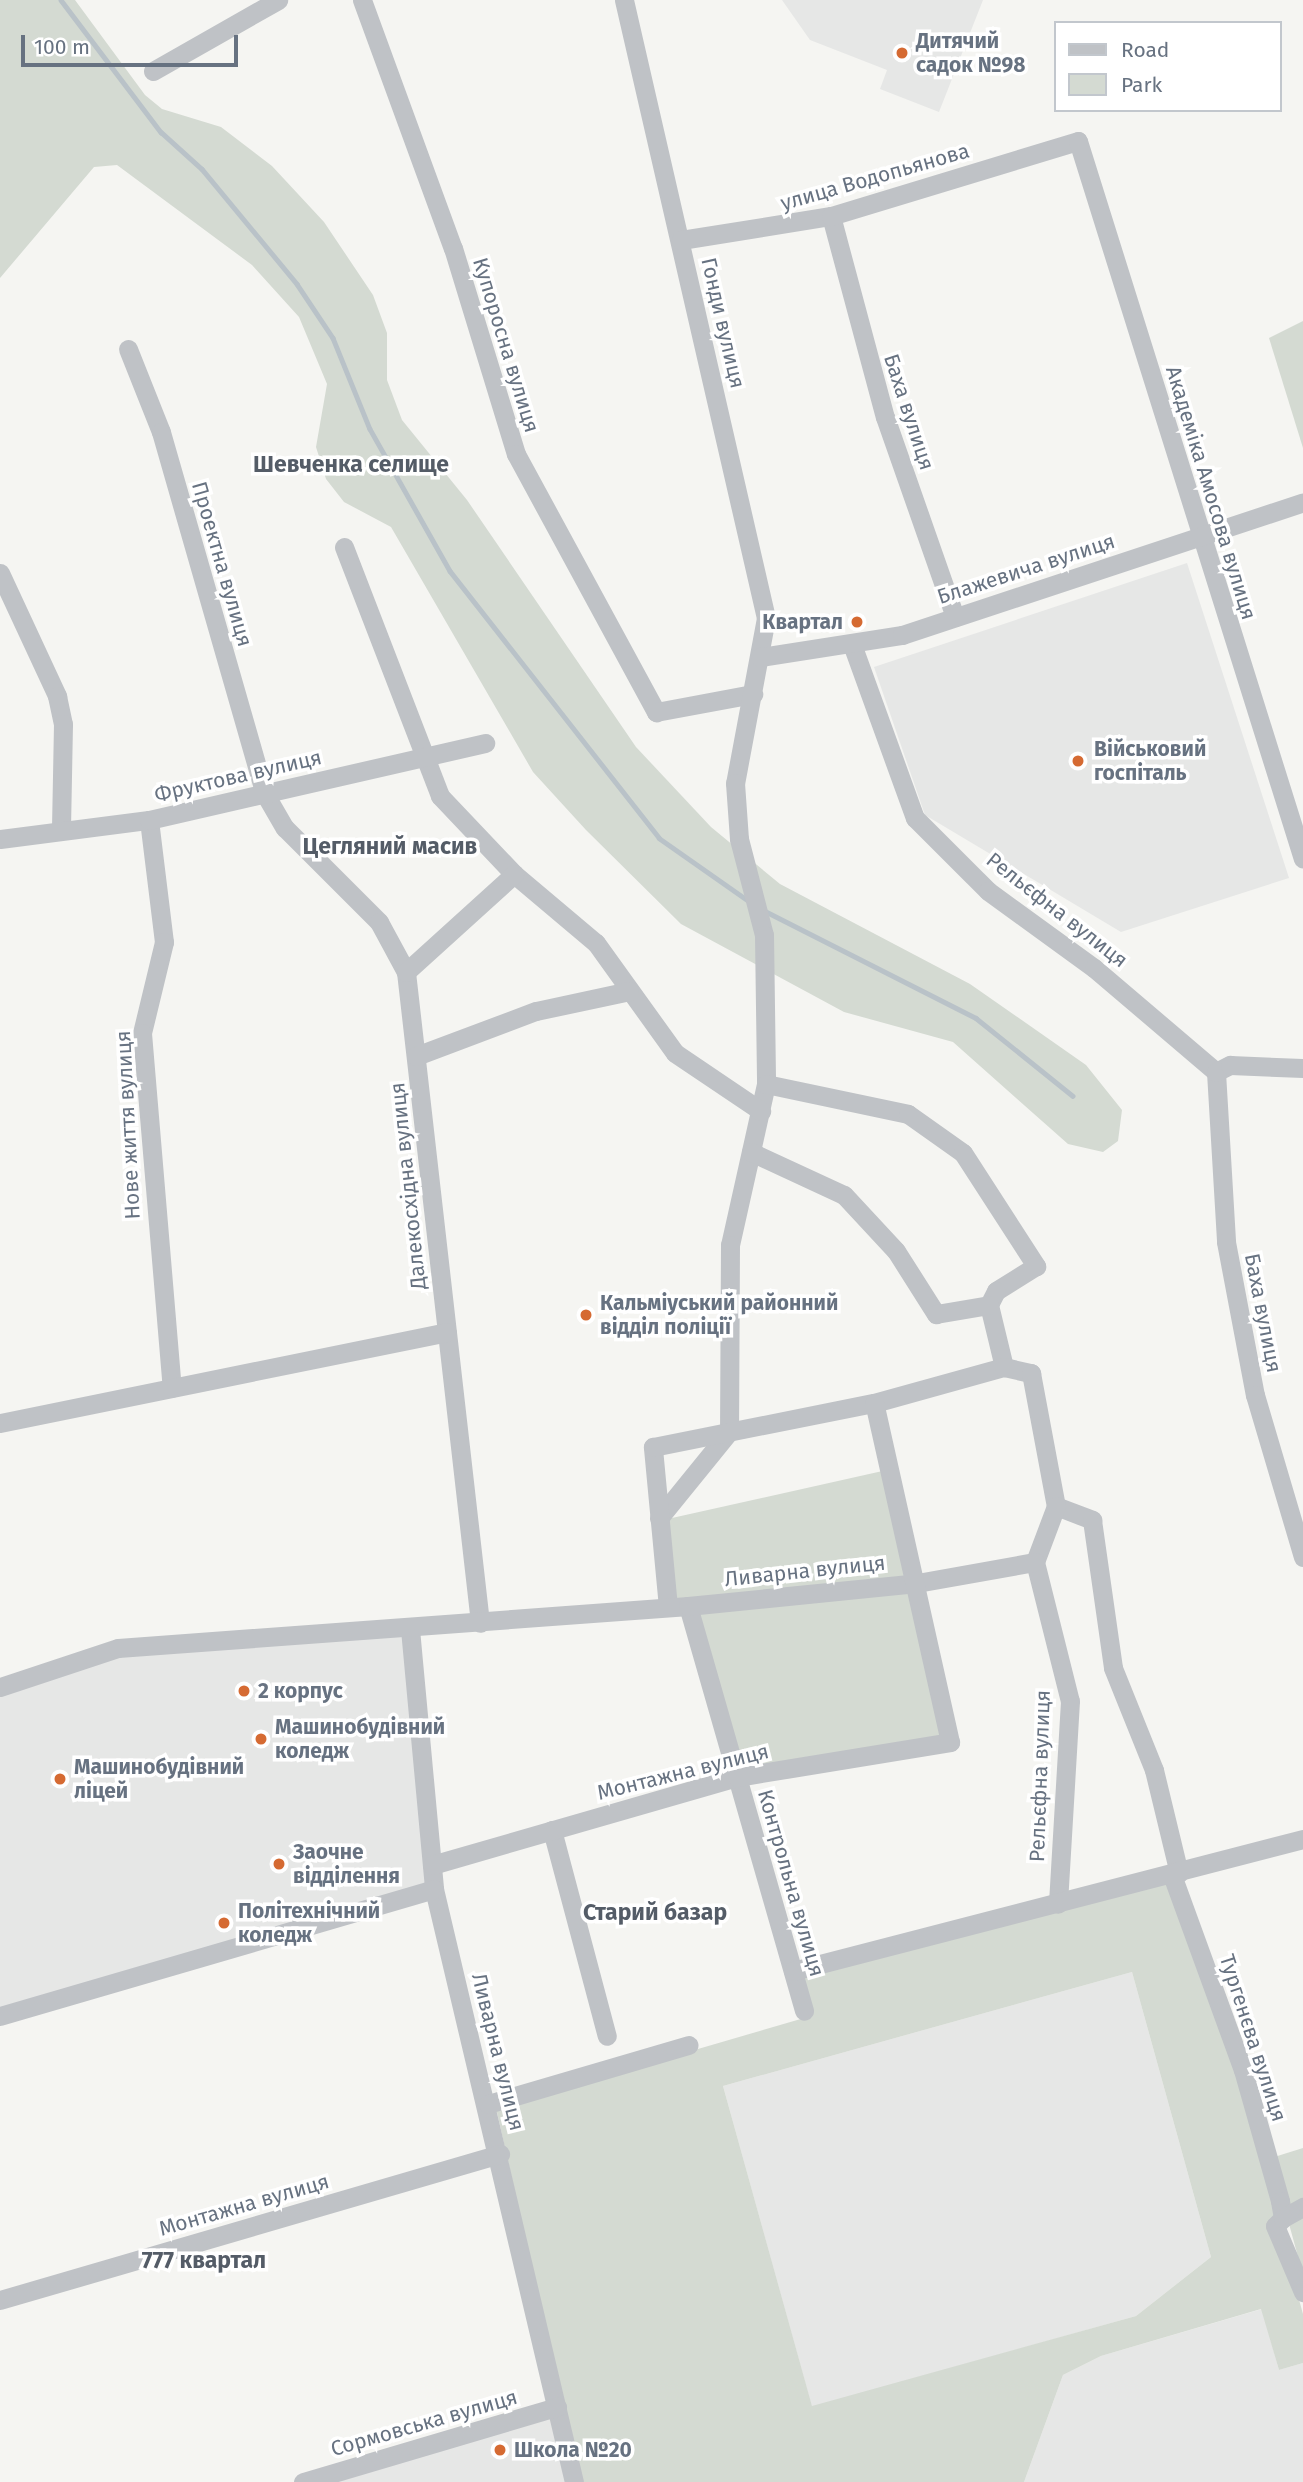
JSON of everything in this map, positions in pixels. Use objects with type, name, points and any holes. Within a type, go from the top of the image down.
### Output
[{"type":"street","points":[[153,71],[278,0]]},
{"type":"street","name":"Купоросна вулиця","points":[[362,0],[453,248],[516,454],[656,712],[753,694]]},
{"type":"street","name":"Гонди вулиця","points":[[624,0],[764,605],[760,657]]},
{"type":"street","name":"улица Водопьянова","points":[[681,240],[831,216],[1078,141]]},
{"type":"street","name":"Академіка Амосова вулиця","points":[[1078,141],[1303,859]]},
{"type":"street","name":"Баха вулиця","points":[[831,216],[885,418],[955,617]]},
{"type":"street","name":"Проектна вулиця","points":[[128,349],[161,432],[265,794]]},
{"type":"street","name":"Блажевича вулиця","points":[[760,657],[824,643],[853,647],[955,617],[1303,502]]},
{"type":"street","points":[[344,547],[440,796],[514,873],[588,935],[675,1053],[761,1111]]},
{"type":"street","points":[[0,573],[57,696],[63,724],[61,827]]},
{"type":"street","name":"Рельєфна вулиця","points":[[853,647],[915,818],[988,891],[1094,968],[1216,1072]]},
{"type":"street","points":[[659,1517],[729,1432],[730,1245],[766,1084],[764,935],[755,885],[735,810],[760,657]]},
{"type":"street","name":"Фруктова вулиця","points":[[0,839],[61,827],[149,820],[424,754],[485,743]]},
{"type":"street","name":"Далекосхідна вулиця","points":[[265,794],[285,828],[379,922],[406,972],[481,1623]]},
{"type":"street","name":"Нове життя вулиця","points":[[149,820],[164,942],[142,1033],[172,1388]]},
{"type":"street","points":[[406,972],[514,873]]},
{"type":"street","points":[[416,1056],[536,1011],[629,991]]},
{"type":"street","points":[[1216,1072],[1230,1065],[1303,1068]]},
{"type":"street","name":"Баха вулиця","points":[[1216,1072],[1226,1242],[1255,1395],[1303,1557]]},
{"type":"street","points":[[766,1084],[908,1114],[963,1153],[1036,1266],[996,1291],[989,1305],[1004,1367]]},
{"type":"street","points":[[751,1152],[844,1195],[896,1251],[936,1314],[989,1305]]},
{"type":"street","points":[[0,1423],[447,1332]]},
{"type":"street","points":[[668,1607],[653,1447],[874,1402],[1004,1367],[1031,1373],[1056,1506],[1035,1563]]},
{"type":"street","points":[[874,1402],[917,1583]]},
{"type":"street","points":[[1056,1506],[1092,1520],[1113,1668],[1154,1770],[1175,1874]]},
{"type":"street","name":"Рельєфна вулиця","points":[[1035,1563],[1070,1701],[1058,1904]]},
{"type":"street","name":"Ливарна вулиця","points":[[0,1687],[118,1648],[410,1629],[688,1606],[917,1583],[1035,1563]]},
{"type":"street","name":"Монтажна вулиця","points":[[432,1865],[737,1777],[950,1742],[917,1583]]},
{"type":"street","name":"Контрольна вулиця","points":[[688,1606],[804,2011]]},
{"type":"street","name":"Ливарна вулиця","points":[[410,1629],[434,1889],[500,2154],[574,2482]]},
{"type":"street","points":[[552,1830],[607,2036]]},
{"type":"street","points":[[793,1971],[1303,1839]]},
{"type":"street","name":"Тургенєва вулиця","points":[[1175,1874],[1243,2070],[1283,2218],[1275,2226],[1298,2261],[1303,2292]]},
{"type":"street","points":[[0,2016],[434,1889]]},
{"type":"street","points":[[488,2104],[688,2045]]},
{"type":"street","name":"Монтажна вулиця","points":[[0,2300],[500,2154]]},
{"type":"street","points":[[1283,2218],[1303,2207]]},
{"type":"street","name":"Сормовська вулиця","points":[[303,2482],[557,2407]]},
{"type":"shaded area","name":"Дитячий садок №98","points":[[782,0],[983,0],[939,112],[880,89],[887,70],[810,40]]},
{"type":"shaded area","name":"Військовий госпіталь","points":[[1187,563],[1289,878],[1121,932],[925,815],[874,667]]},
{"type":"shaded area","points":[[404,1635],[427,1884],[0,2009],[0,1694],[120,1655]]},
{"type":"shaded area","points":[[1132,1972],[1211,2257],[1136,2316],[812,2407],[723,2086]]},
{"type":"shaded area","points":[[1262,2309],[1279,2370],[1303,2363],[1303,2482],[1024,2482],[1063,2375],[1101,2356]]},
{"type":"shaded area","name":"Школа №20","points":[[552,2417],[567,2482],[330,2482]]},
{"type":"green space","points":[[0,0],[75,0],[145,95],[162,109],[221,127],[272,166],[324,222],[373,295],[387,333],[387,380],[402,420],[467,500],[636,747],[711,827],[780,884],[970,984],[1086,1065],[1122,1110],[1118,1141],[1103,1152],[1068,1144],[953,1042],[844,1012],[681,924],[586,830],[533,772],[391,527],[344,502],[326,479],[316,447],[327,384],[299,317],[252,265],[117,165],[94,167],[0,278]]},
{"type":"green space","points":[[1303,321],[1303,448],[1269,338]]},
{"type":"green space","points":[[887,1470],[913,1581],[671,1604],[663,1520]]},
{"type":"green space","points":[[914,1587],[946,1740],[740,1774],[692,1609]]},
{"type":"green space","points":[[1168,1882],[1235,2070],[1303,2314],[1303,2363],[1279,2370],[1261,2309],[1101,2356],[1063,2375],[1024,2482],[580,2482],[496,2108],[811,2016],[800,1975]],"holes":[[[1132,1972],[1211,2257],[1136,2316],[812,2406],[723,2086]]]},
{"type":"green space","points":[[1303,2148],[1303,2275],[1271,2158]]},
{"type":"waterway","points":[[61,0],[161,132],[202,169],[297,284],[333,338],[370,429],[450,571],[659,838],[750,902]]},
{"type":"waterway","points":[[763,910],[976,1018],[1073,1096]]},
{"type":"place","name":"Дитячий садок №98","points":[[902,53]]},
{"type":"place","name":"Квартал","points":[[857,622]]},
{"type":"place","name":"Військовий госпіталь","points":[[1078,761]]},
{"type":"place","name":"Кальміуський районний відділ поліції","points":[[586,1315]]},
{"type":"place","name":"2 корпус","points":[[244,1691]]},
{"type":"place","name":"Машинобудівний коледж","points":[[261,1739]]},
{"type":"place","name":"Машинобудівний ліцей","points":[[60,1779]]},
{"type":"place","name":"Заочне відділення","points":[[279,1864]]},
{"type":"place","name":"Політехнічний коледж","points":[[224,1923]]},
{"type":"place","name":"Школа №20","points":[[500,2450]]},
{"type":"district","name":"Шевченка селище","points":[[351,464]]},
{"type":"district","name":"Цегляний масив","points":[[390,846]]},
{"type":"district","name":"Старий базар","points":[[655,1912]]},
{"type":"district","name":"777 квартал","points":[[204,2260]]}]
